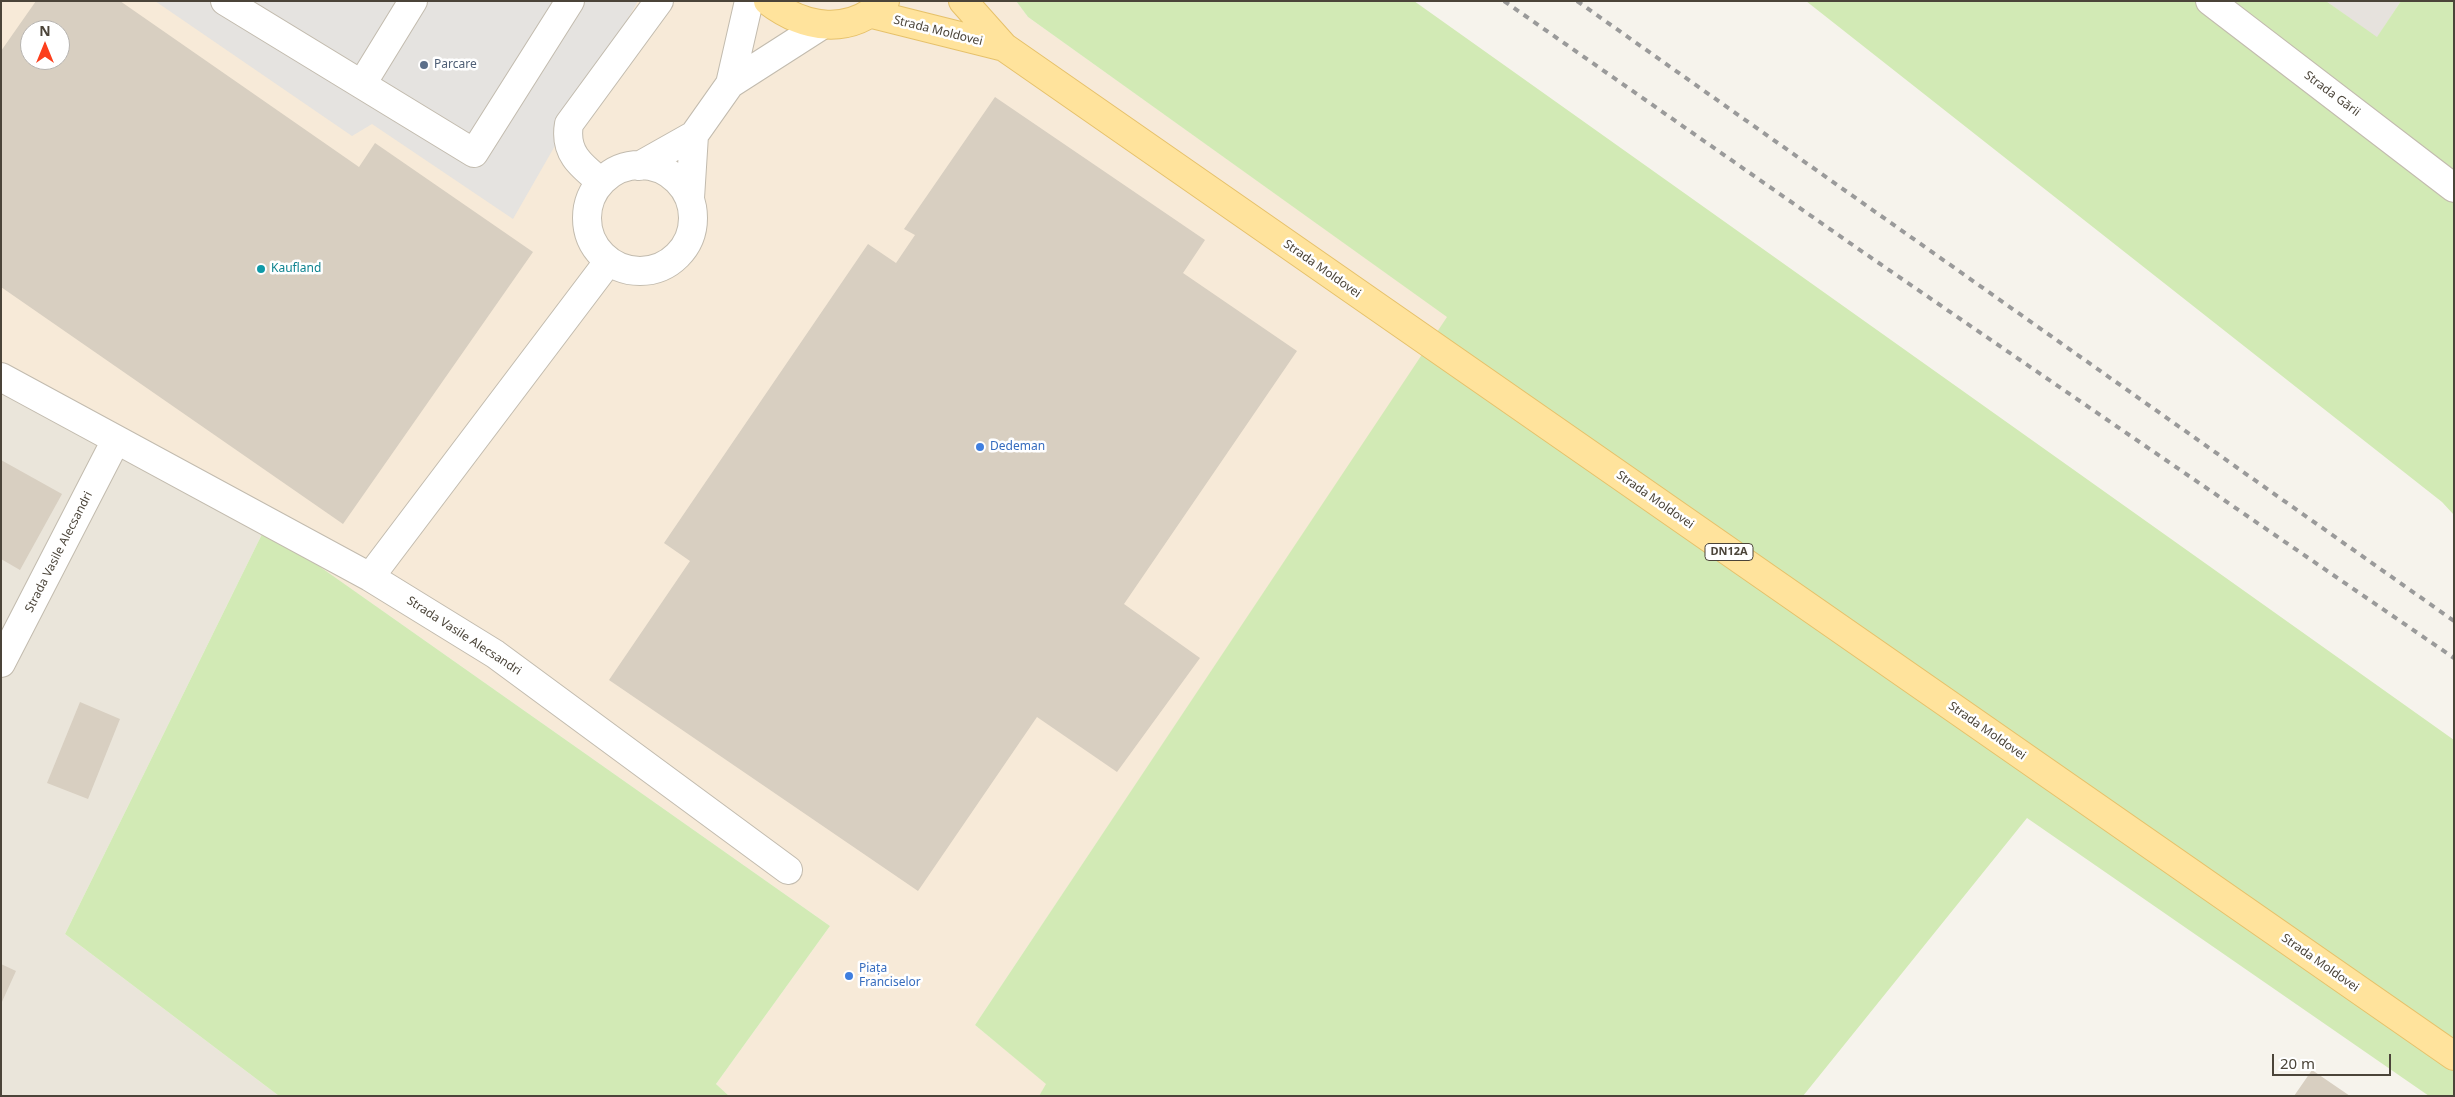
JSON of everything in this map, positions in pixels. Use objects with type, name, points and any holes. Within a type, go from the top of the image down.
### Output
[{"type":"main road","points":[[768,1],[801,20],[822,25],[852,22],[879,8]]},
{"type":"main road","name":"Strada Moldovei","points":[[963,1],[1004,48],[2454,1056]]},
{"type":"main road","name":"Strada Moldovei","points":[[879,8],[1004,48]]},
{"type":"street","points":[[226,2],[474,152],[570,1]]},
{"type":"street","points":[[600,181],[578,163],[566,139],[569,124],[658,1]]},
{"type":"street","points":[[639,166],[694,136],[730,84],[749,1]]},
{"type":"street","name":"Strada Gării","points":[[2210,1],[2454,188]]},
{"type":"street","points":[[362,84],[405,4]]},
{"type":"street","points":[[730,84],[822,25]]},
{"type":"street","points":[[690,198],[675,177],[660,168],[639,166],[615,170],[600,181],[590,196],[586,216],[588,233],[597,251],[608,262],[630,271],[649,271],[669,264],[684,249],[694,223],[690,198],[694,136]]},
{"type":"street","points":[[370,577],[608,262]]},
{"type":"street","name":"Strada Vasile Alecsandri","points":[[1,377],[370,577],[495,654],[788,870]]},
{"type":"street","name":"Strada Vasile Alecsandri","points":[[1,663],[116,440]]},
{"type":"shaded area","points":[[1,1],[1016,1],[1028,17],[1448,317],[975,1025],[1047,1084],[1039,1096],[729,1096],[716,1084],[830,926],[265,528],[1,381]]},
{"type":"shaded area","name":"Parcare","points":[[155,1],[638,1],[513,219],[372,124],[352,136]]},
{"type":"shaded area","points":[[2326,1],[2401,1],[2377,38]]},
{"type":"shaded area","points":[[1,381],[265,528],[65,934],[279,1096],[1,1096]]},
{"type":"green space","points":[[1016,1],[1414,1],[2454,740],[2454,1096],[2429,1096],[2027,818],[1803,1096],[1039,1096],[1046,1084],[975,1025],[1447,317],[1028,17]]},
{"type":"green space","points":[[1806,1],[2326,1],[2377,37],[2401,1],[2454,1],[2454,515],[2442,502]]},
{"type":"green space","points":[[265,528],[830,926],[716,1084],[729,1096],[279,1096],[65,934]]},
{"type":"building","name":"Kaufland","points":[[36,1],[120,1],[359,167],[375,143],[533,252],[343,524],[1,287],[1,51],[20,24],[20,70],[70,70],[70,20],[23,20]]},
{"type":"building","name":"Dedeman","points":[[995,97],[1205,240],[1183,273],[1297,351],[1124,604],[1200,658],[1117,772],[1037,717],[918,891],[609,680],[690,561],[664,543],[868,244],[896,263],[915,235],[904,229]]},
{"type":"building","points":[[1,460],[62,494],[20,570],[1,559]]},
{"type":"building","points":[[80,702],[120,719],[88,799],[47,783]]},
{"type":"building","points":[[1,964],[16,971],[1,1004]]},
{"type":"building","points":[[2312,1070],[2350,1096],[2294,1096]]},
{"type":"railway","points":[[1504,1],[1857,248],[2454,658]]},
{"type":"railway","points":[[1577,1],[2454,621]]},
{"type":"place","name":"Parcare","points":[[424,65]]},
{"type":"place","name":"Kaufland","points":[[261,269]]},
{"type":"place","name":"Dedeman","points":[[980,447]]},
{"type":"place","name":"Piața Franciselor","points":[[849,976]]}]
